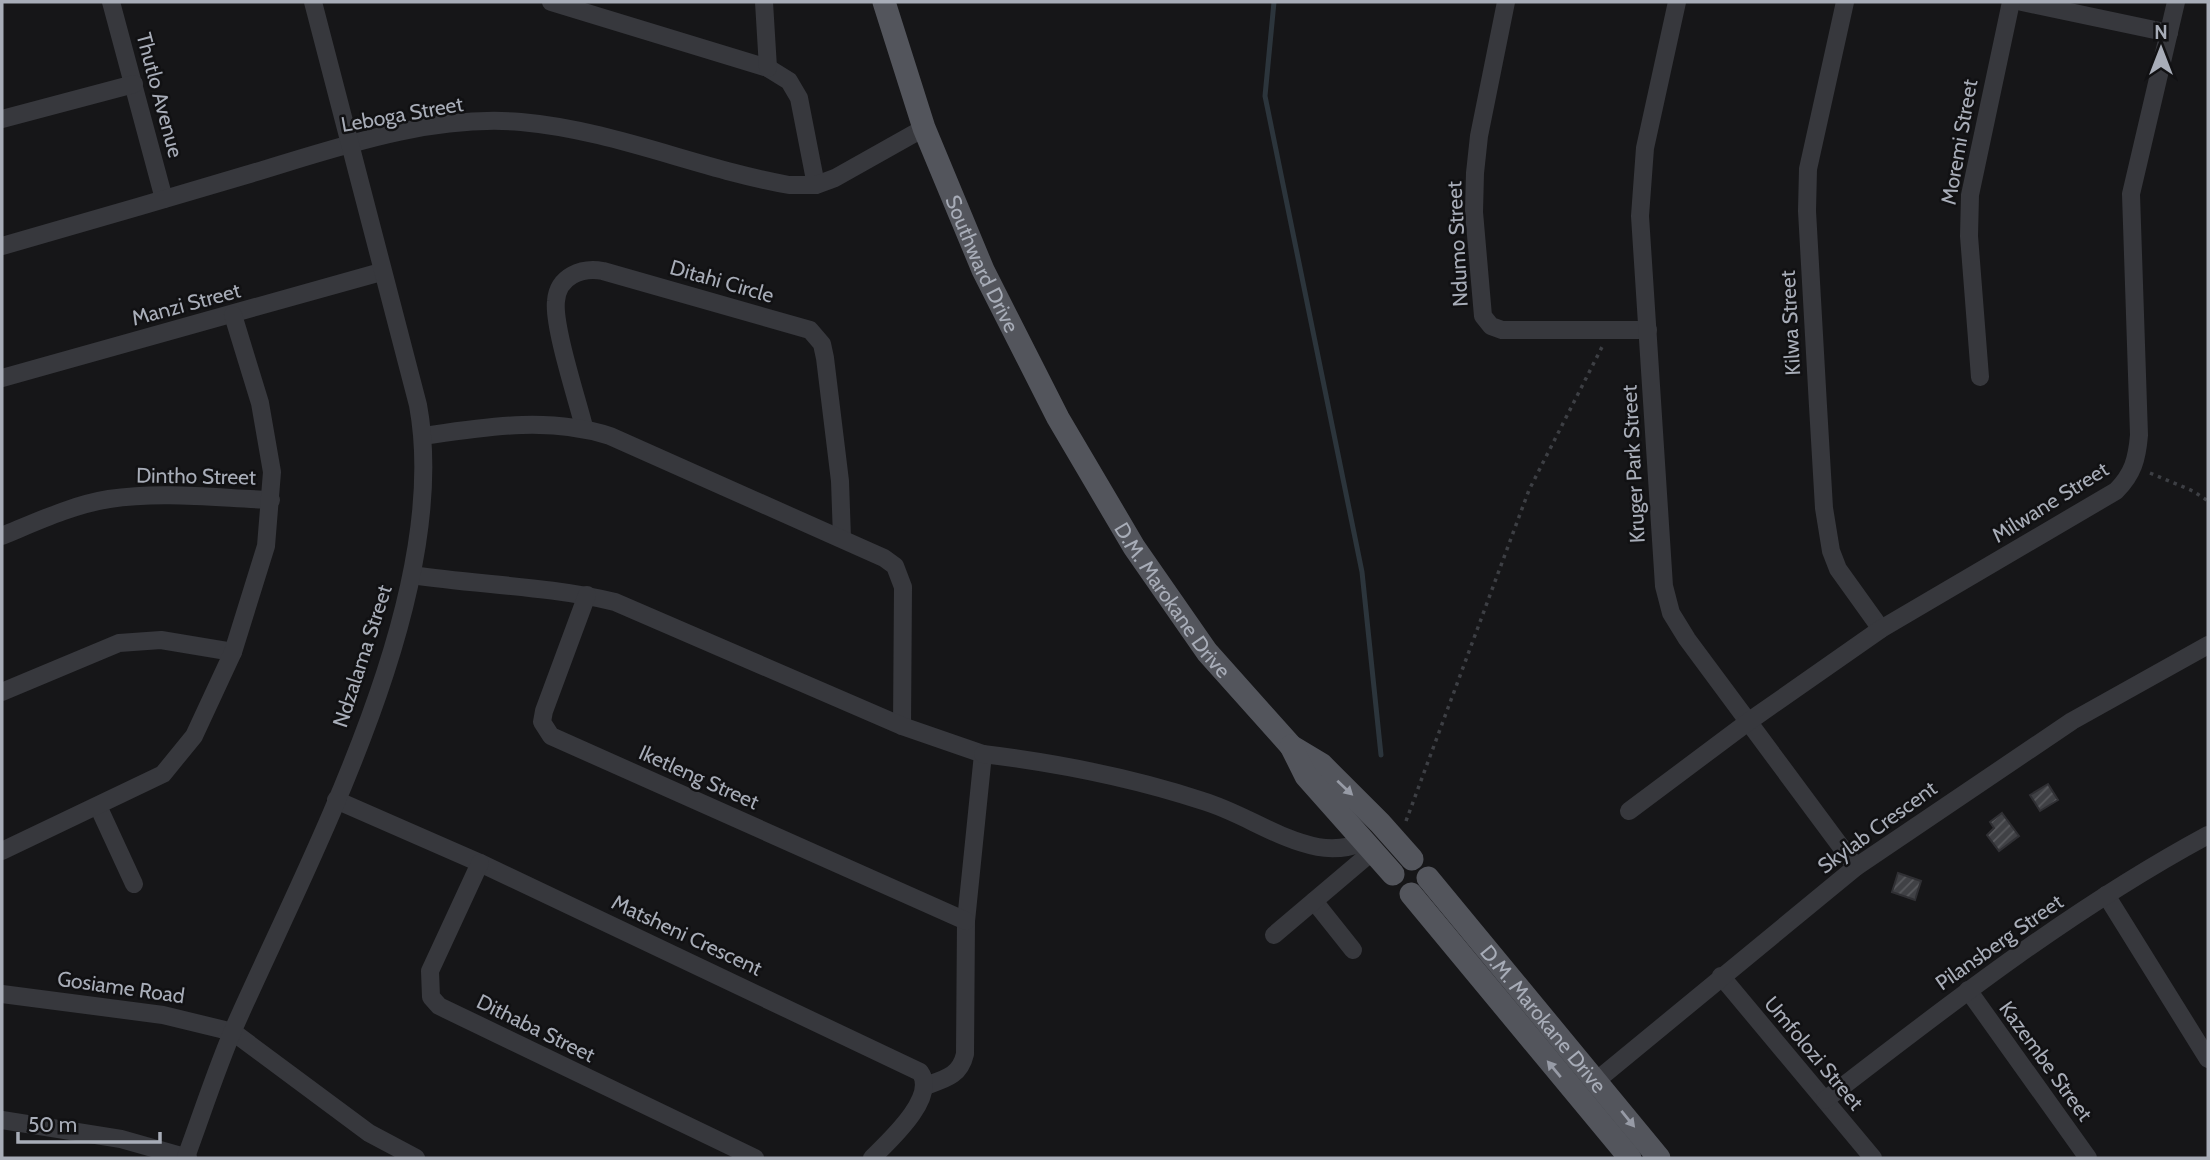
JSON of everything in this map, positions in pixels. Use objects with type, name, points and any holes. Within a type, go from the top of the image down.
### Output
[{"type":"main road","name":"Southward Drive","points":[[884,2],[924,128],[956,212],[1013,332],[1113,512]]},
{"type":"main road","name":"D.M. Marokane Drive","points":[[1113,512],[1163,592],[1207,652],[1291,746],[1306,776],[1393,874],[1397,887],[1411,894],[1630,1158]]},
{"type":"main road","name":"D.M. Marokane Drive","points":[[1291,746],[1321,764],[1405,851],[1423,865],[1428,878],[1660,1158]]},
{"type":"main road","points":[[1393,874],[1405,851]]},
{"type":"main road","points":[[1411,894],[1424,888],[1428,878]]},
{"type":"street","name":"Thutlo Avenue","points":[[111,2],[164,199]]},
{"type":"street","name":"Ndzalama Street","points":[[187,1158],[233,1032],[335,800],[387,664],[412,575],[423,477],[424,436],[313,2]]},
{"type":"street","points":[[551,2],[768,68],[789,81],[795,89],[802,111],[816,186],[924,128]]},
{"type":"street","points":[[764,2],[768,68]]},
{"type":"street","name":"Ndumo Street","points":[[1506,2],[1479,136],[1475,173],[1474,212],[1483,316],[1491,327],[1502,330],[1648,330]]},
{"type":"street","name":"Kruger Park Street","points":[[1677,2],[1641,177],[1640,216],[1664,586],[1671,613],[1687,639],[1856,866]]},
{"type":"street","name":"Kilwa Street","points":[[1845,2],[1808,169],[1807,211],[1818,418],[1826,532],[1831,551],[1838,569],[1881,629]]},
{"type":"street","name":"Moremi Street","points":[[1980,377],[1969,236],[1969,195],[2011,2]]},
{"type":"street","points":[[2022,2],[2169,33]]},
{"type":"street","name":"Milwane Street","points":[[1629,811],[1748,722],[1881,629],[2116,492],[2135,466],[2138,435],[2130,203],[2137,162],[2176,2]]},
{"type":"street","points":[[2,120],[134,84]]},
{"type":"street","name":"Leboga Street","points":[[2,246],[348,145],[435,128],[518,122],[573,128],[763,181],[816,186]]},
{"type":"street","name":"Ditahi Circle","points":[[584,427],[555,311],[559,289],[574,273],[593,269],[603,271],[810,330],[822,344],[825,358],[840,481],[842,538]]},
{"type":"street","name":"Manzi Street","points":[[2,378],[381,272]]},
{"type":"street","points":[[2,851],[146,784],[180,757],[194,736],[233,652],[265,546],[271,500],[268,437],[233,315]]},
{"type":"street","points":[[424,436],[528,424],[584,427],[884,558],[900,576],[904,600],[902,726]]},
{"type":"street","name":"Dintho Street","points":[[2,536],[76,507],[107,499],[151,495],[271,500]]},
{"type":"street","points":[[412,575],[493,587],[587,595],[641,611],[902,726],[983,754],[1037,761],[1168,790],[1205,801],[1291,839],[1318,847],[1342,849],[1369,846]]},
{"type":"street","name":"Iketleng Street","points":[[587,595],[544,711],[542,722],[551,736],[966,921]]},
{"type":"street","points":[[2,692],[119,643],[160,640],[233,652]]},
{"type":"street","name":"Skylab Crescent","points":[[1596,1081],[1856,866],[2072,721],[2208,645]]},
{"type":"street","points":[[872,1158],[911,1115],[925,1086],[955,1074],[962,1066],[965,1054],[966,921],[983,754]]},
{"type":"street","name":"Matsheni Crescent","points":[[335,800],[480,863],[912,1067],[924,1078],[925,1086]]},
{"type":"street","points":[[98,806],[134,884]]},
{"type":"street","name":"Pilansberg Street","points":[[1825,1100],[1968,990],[2106,895],[2208,835]]},
{"type":"street","points":[[1274,934],[1314,901],[1369,846]]},
{"type":"street","name":"Dithaba Street","points":[[480,863],[430,971],[431,997],[439,1006],[755,1158]]},
{"type":"street","points":[[2106,895],[2208,1059]]},
{"type":"street","points":[[1314,901],[1353,950]]},
{"type":"street","name":"Umfolozi Street","points":[[1721,976],[1873,1158]]},
{"type":"street","name":"Kazembe Street","points":[[1968,990],[2088,1158]]},
{"type":"street","name":"Gosiame Road","points":[[2,994],[176,1018],[233,1032]]},
{"type":"street","points":[[233,1032],[369,1133],[416,1158]]},
{"type":"street","points":[[2,1120],[121,1139],[187,1158]]},
{"type":"path","points":[[1405,851],[1529,490],[1610,331]]},
{"type":"path","points":[[2135,466],[2193,491],[2208,501]]},
{"type":"building","points":[[2048,784],[2058,800],[2040,811],[2030,795]]},
{"type":"building","points":[[2002,813],[2019,836],[1999,851],[1987,835],[1994,828],[1990,822]]},
{"type":"building","points":[[1898,873],[1921,881],[1915,900],[1892,892]]},
{"type":"waterway","points":[[1274,2],[1265,96],[1362,572],[1381,755]]}]
